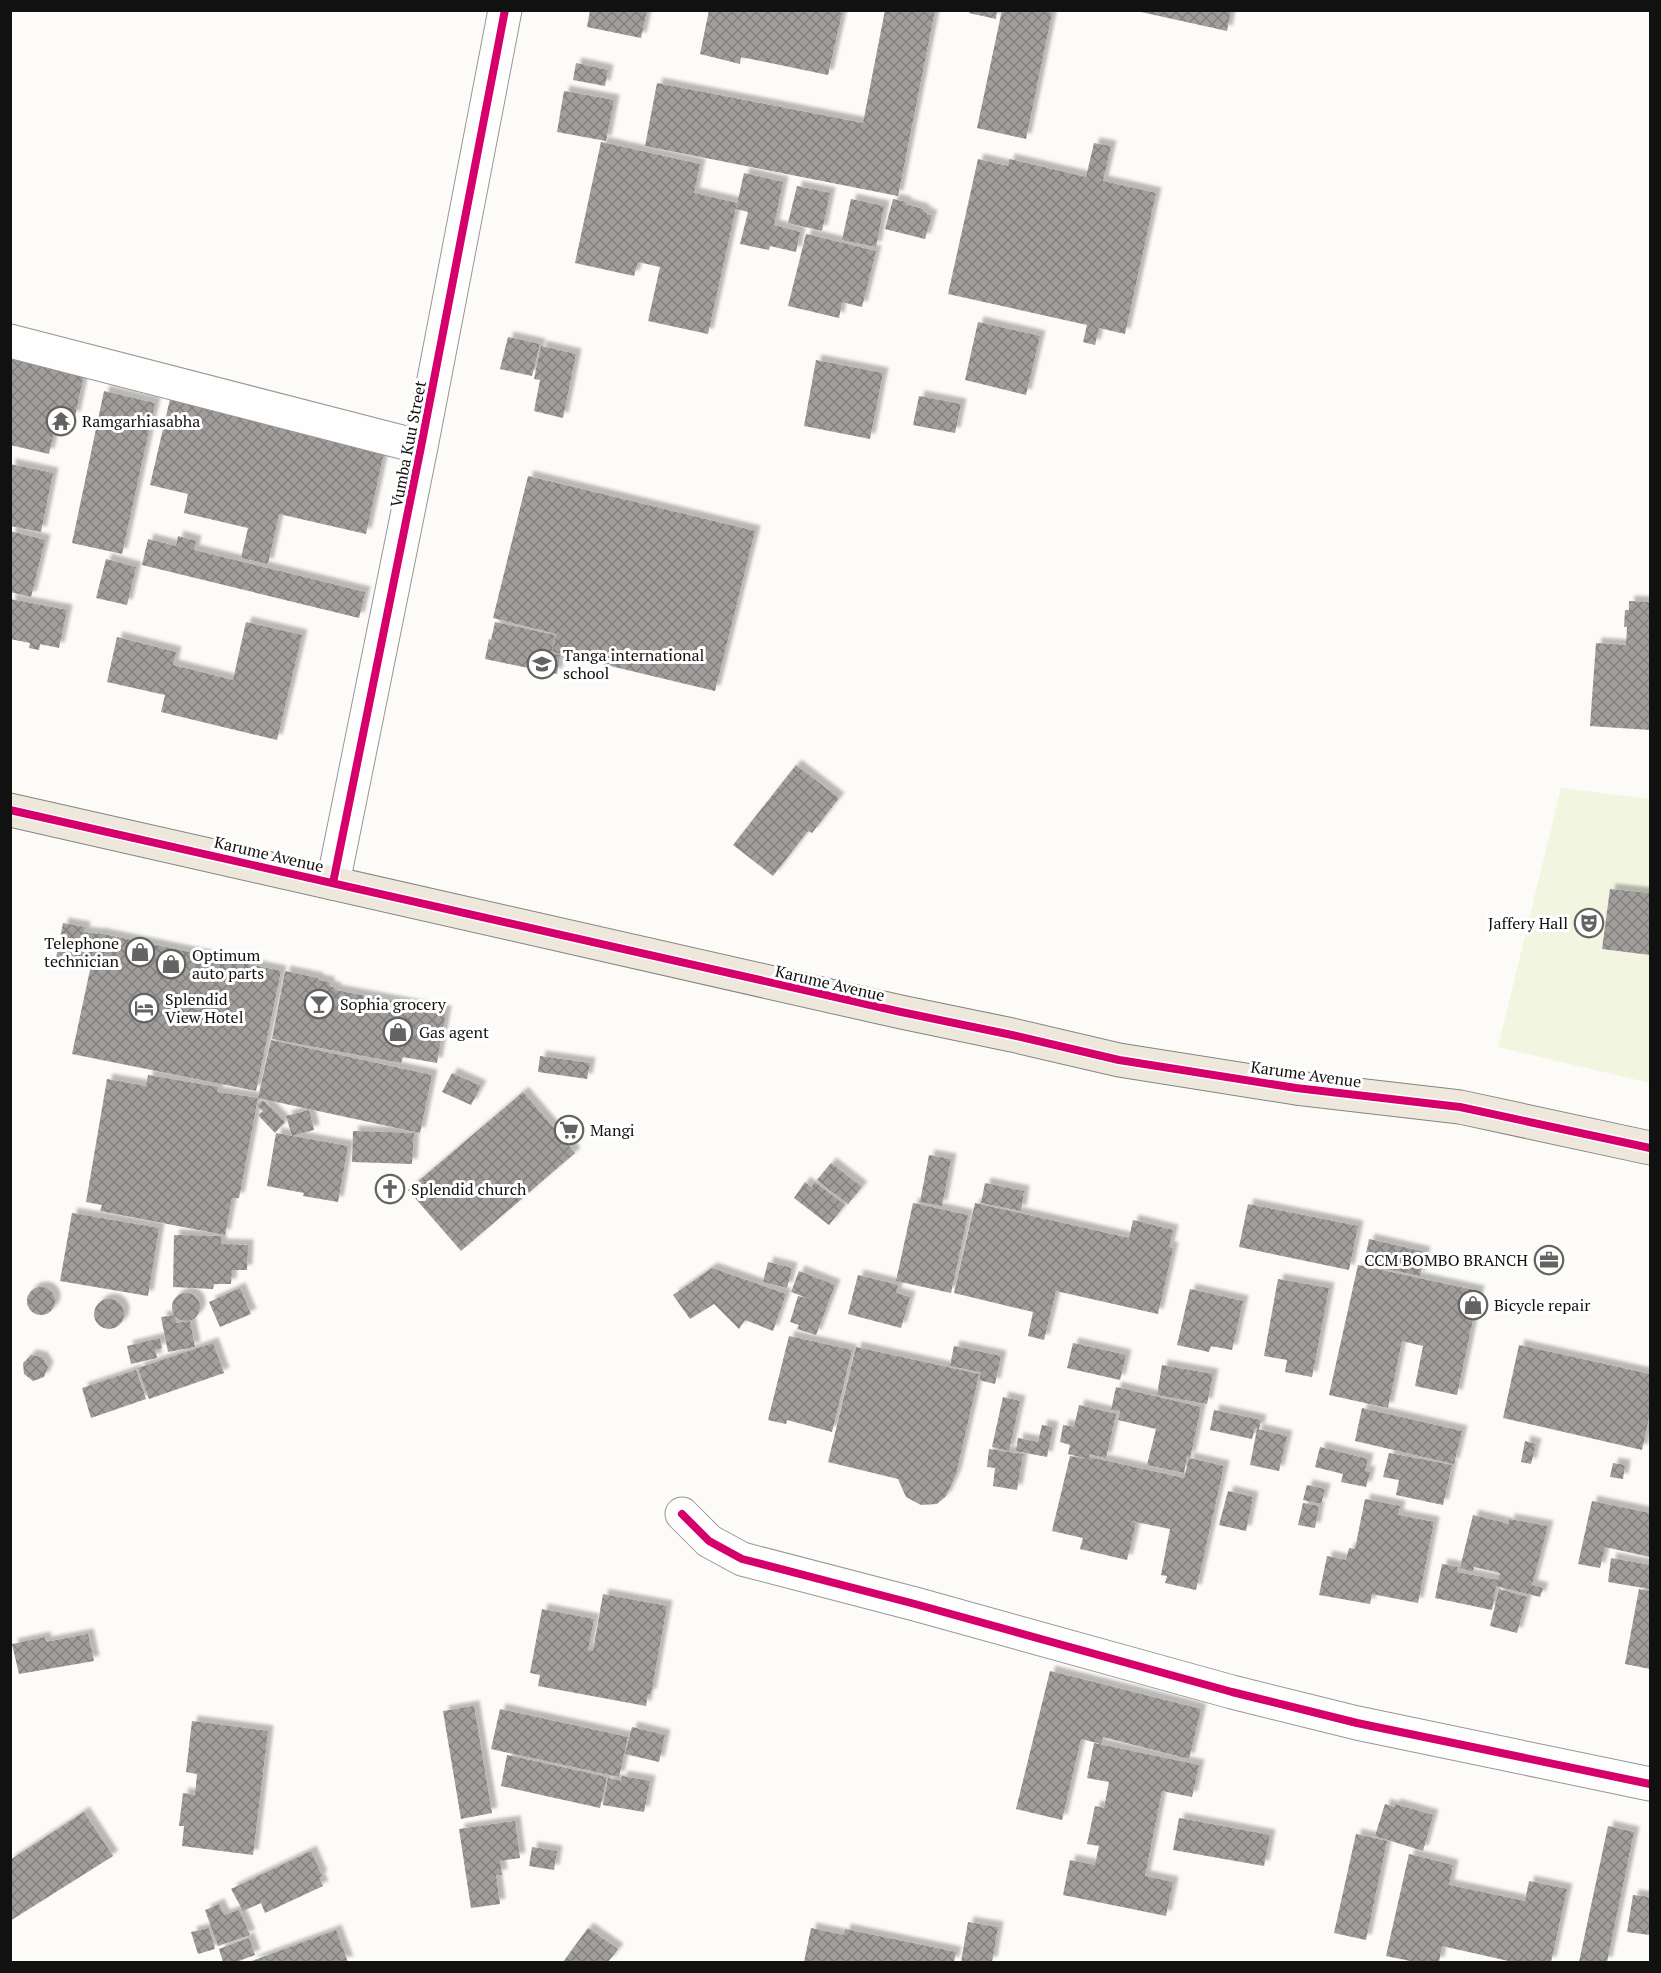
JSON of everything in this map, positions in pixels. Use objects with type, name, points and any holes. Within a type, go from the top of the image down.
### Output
[{"type":"main road","name":"Karume Avenue","points":[[10,810],[1119,1060],[1296,1088],[1460,1107],[1650,1148]]},
{"type":"street","name":"Vumba Kuu Street","points":[[333,883],[422,447],[505,10]]},
{"type":"street","points":[[10,341],[422,447]]},
{"type":"street","points":[[682,1514],[708,1541],[742,1559],[915,1604],[1232,1692],[1357,1723],[1650,1784]]},
{"type":"green space","name":"Jaffery Hall","points":[[1561,788],[1650,799],[1650,1083],[1498,1047]]},
{"type":"building","points":[[590,10],[647,10],[641,38],[587,27]]},
{"type":"building","points":[[709,10],[831,10],[842,13],[828,75],[741,57],[740,64],[700,54]]},
{"type":"building","points":[[885,10],[935,10],[898,196],[645,146],[657,83],[863,123]]},
{"type":"building","points":[[970,10],[997,10],[996,19],[969,13]]},
{"type":"building","points":[[1002,10],[1041,10],[1052,13],[1026,139],[977,128]]},
{"type":"building","points":[[1132,10],[1231,10],[1227,31]]},
{"type":"building","points":[[576,63],[608,70],[605,86],[573,80]]},
{"type":"building","points":[[564,91],[614,100],[606,141],[557,132]]},
{"type":"building","points":[[601,142],[700,164],[694,193],[737,203],[708,334],[648,321],[660,267],[638,262],[634,276],[575,263]]},
{"type":"building","points":[[1094,143],[1111,146],[1103,181],[1156,193],[1125,334],[1099,328],[1095,345],[1083,342],[1087,325],[948,294],[978,159],[1008,166],[1009,159],[1086,177]]},
{"type":"building","points":[[744,173],[783,182],[774,225],[800,232],[796,252],[770,246],[769,250],[740,244],[748,212],[736,209]]},
{"type":"building","points":[[797,186],[830,193],[822,231],[788,223]]},
{"type":"building","points":[[851,199],[884,206],[876,247],[842,240]]},
{"type":"building","points":[[893,199],[906,202],[905,204],[923,209],[927,212],[926,214],[932,215],[925,239],[885,229]]},
{"type":"building","points":[[806,234],[876,251],[862,307],[842,302],[839,318],[788,306]]},
{"type":"building","points":[[978,322],[1040,336],[1026,395],[965,380]]},
{"type":"building","points":[[508,337],[540,344],[532,376],[500,369]]},
{"type":"building","points":[[541,346],[576,354],[563,418],[534,411],[540,380],[534,379]]},
{"type":"building","points":[[10,359],[84,374],[75,417],[58,413],[49,454],[10,445]]},
{"type":"building","points":[[816,360],[883,373],[870,439],[804,426]]},
{"type":"building","points":[[104,391],[155,403],[122,554],[72,543]]},
{"type":"building","points":[[919,396],[961,404],[955,433],[913,425]]},
{"type":"building","points":[[170,399],[385,448],[366,534],[279,514],[268,564],[241,558],[248,528],[184,513],[188,494],[150,485]]},
{"type":"building","points":[[10,464],[53,473],[41,532],[10,526]]},
{"type":"building","points":[[528,476],[755,531],[715,691],[552,652],[556,634],[493,618]]},
{"type":"building","points":[[10,531],[45,540],[31,597],[10,592]]},
{"type":"building","points":[[178,536],[196,541],[194,550],[365,592],[359,618],[142,565],[148,539],[176,546]]},
{"type":"building","points":[[106,559],[136,567],[127,605],[96,598]]},
{"type":"building","points":[[10,599],[67,610],[59,648],[40,644],[39,650],[29,648],[30,643],[10,639]]},
{"type":"building","points":[[1629,601],[1650,602],[1650,730],[1590,726],[1596,643],[1626,645],[1625,610],[1629,610]]},
{"type":"building","points":[[246,622],[302,635],[277,740],[161,712],[165,695],[107,682],[117,637],[176,652],[173,665],[233,680]]},
{"type":"building","points":[[495,622],[555,635],[551,655],[552,653],[560,655],[557,674],[485,659]]},
{"type":"building","points":[[796,765],[839,798],[812,833],[808,831],[773,876],[733,845]]},
{"type":"building","points":[[1610,889],[1650,893],[1650,955],[1602,949]]},
{"type":"building","points":[[63,923],[85,927],[84,932],[281,971],[256,1091],[72,1054],[90,970],[55,963]]},
{"type":"building","points":[[285,971],[329,982],[329,986],[336,988],[335,990],[446,1011],[437,1063],[403,1057],[401,1063],[272,1039]]},
{"type":"building","points":[[271,1040],[432,1075],[420,1133],[258,1098]]},
{"type":"building","points":[[540,1056],[590,1063],[587,1079],[538,1072]]},
{"type":"building","points":[[452,1073],[481,1086],[471,1105],[442,1092]]},
{"type":"building","points":[[148,1075],[218,1087],[217,1092],[258,1098],[239,1198],[232,1198],[225,1235],[100,1211],[102,1205],[86,1202],[107,1079],[146,1086]]},
{"type":"building","points":[[523,1092],[575,1153],[461,1251],[408,1190]]},
{"type":"building","points":[[263,1100],[285,1122],[275,1133],[258,1115],[263,1111],[257,1106]]},
{"type":"building","points":[[309,1110],[314,1130],[292,1136],[286,1116]]},
{"type":"building","points":[[353,1131],[414,1133],[412,1164],[352,1162]]},
{"type":"building","points":[[276,1133],[348,1146],[338,1202],[303,1196],[304,1193],[267,1186]]},
{"type":"building","points":[[929,1155],[951,1159],[942,1206],[920,1202]]},
{"type":"building","points":[[831,1163],[862,1187],[848,1204],[817,1180]]},
{"type":"building","points":[[805,1182],[811,1187],[815,1182],[845,1205],[829,1225],[794,1198]]},
{"type":"building","points":[[985,1183],[1024,1191],[1021,1211],[981,1203]]},
{"type":"building","points":[[913,1203],[968,1215],[951,1293],[896,1281]]},
{"type":"building","points":[[975,1203],[1129,1238],[1133,1220],[1173,1230],[1169,1247],[1173,1248],[1158,1314],[1056,1291],[1044,1340],[1028,1336],[1033,1312],[954,1293]]},
{"type":"building","points":[[1248,1204],[1358,1226],[1349,1270],[1239,1247]]},
{"type":"building","points":[[72,1213],[159,1228],[148,1296],[60,1281]]},
{"type":"building","points":[[174,1235],[221,1236],[221,1244],[248,1245],[247,1270],[232,1270],[231,1284],[214,1284],[213,1289],[173,1287]]},
{"type":"building","points":[[1369,1239],[1425,1252],[1420,1276],[1364,1264]]},
{"type":"building","points":[[768,1262],[792,1268],[787,1288],[763,1282]]},
{"type":"building","points":[[1358,1265],[1479,1291],[1457,1395],[1415,1386],[1423,1346],[1402,1341],[1388,1408],[1329,1395]]},
{"type":"building","points":[[712,1268],[786,1294],[773,1331],[745,1320],[739,1329],[714,1304],[690,1319],[673,1295]]},
{"type":"building","points":[[799,1271],[835,1285],[816,1335],[797,1329],[799,1325],[790,1322],[798,1296],[810,1299],[791,1292]]},
{"type":"building","points":[[858,1275],[898,1285],[896,1293],[910,1297],[901,1328],[848,1314]]},
{"type":"building","points":[[1278,1279],[1329,1288],[1312,1377],[1285,1372],[1287,1360],[1264,1356]]},
{"type":"building","points":[[41,1287],[51,1291],[55,1301],[51,1311],[41,1315],[31,1311],[27,1301],[31,1291]]},
{"type":"building","points":[[240,1288],[251,1314],[220,1327],[209,1302]]},
{"type":"building","points":[[1190,1289],[1243,1301],[1232,1350],[1211,1346],[1209,1352],[1177,1345]]},
{"type":"building","points":[[186,1293],[196,1297],[200,1307],[196,1317],[186,1321],[176,1317],[172,1307],[176,1297]]},
{"type":"building","points":[[109,1299],[120,1303],[124,1314],[120,1325],[109,1329],[98,1325],[94,1314],[98,1303]]},
{"type":"building","points":[[175,1315],[176,1323],[190,1321],[195,1347],[168,1352],[161,1317]]},
{"type":"building","points":[[789,1336],[852,1350],[832,1432],[787,1420],[786,1424],[768,1420]]},
{"type":"building","points":[[160,1338],[162,1348],[155,1350],[157,1358],[131,1364],[127,1346]]},
{"type":"building","points":[[213,1343],[224,1373],[149,1399],[138,1368]]},
{"type":"building","points":[[1073,1343],[1126,1355],[1120,1380],[1067,1368]]},
{"type":"building","points":[[1519,1345],[1650,1374],[1650,1413],[1642,1450],[1503,1418]]},
{"type":"building","points":[[954,1346],[1001,1356],[995,1384],[979,1380],[981,1370],[980,1372],[950,1366]]},
{"type":"building","points":[[856,1347],[979,1374],[956,1474],[946,1496],[937,1504],[921,1505],[906,1497],[898,1479],[828,1462]]},
{"type":"building","points":[[31,1355],[42,1357],[48,1367],[44,1377],[33,1381],[24,1374],[23,1363]]},
{"type":"building","points":[[1162,1365],[1213,1374],[1207,1404],[1157,1395]]},
{"type":"building","points":[[136,1370],[146,1399],[91,1418],[82,1388]]},
{"type":"building","points":[[1116,1387],[1201,1407],[1190,1458],[1187,1456],[1184,1473],[1147,1465],[1156,1429],[1118,1420],[1120,1411],[1111,1410]]},
{"type":"building","points":[[1003,1397],[1020,1401],[1009,1451],[992,1447]]},
{"type":"building","points":[[1079,1405],[1116,1414],[1106,1458],[1089,1454],[1089,1457],[1184,1478],[1189,1458],[1224,1466],[1196,1590],[1165,1583],[1167,1576],[1161,1575],[1170,1529],[1126,1520],[1136,1523],[1127,1560],[1080,1549],[1083,1538],[1052,1531],[1070,1456],[1092,1460],[1068,1454],[1070,1445],[1060,1442],[1063,1425],[1074,1427]]},
{"type":"building","points":[[1362,1408],[1462,1431],[1454,1464],[1355,1441]]},
{"type":"building","points":[[1214,1410],[1261,1420],[1259,1429],[1255,1428],[1252,1439],[1210,1430]]},
{"type":"building","points":[[1042,1425],[1053,1427],[1047,1457],[1016,1451],[1018,1438],[1038,1442]]},
{"type":"building","points":[[1257,1429],[1287,1436],[1279,1471],[1250,1465]]},
{"type":"building","points":[[1525,1441],[1536,1444],[1531,1464],[1521,1462]]},
{"type":"building","points":[[1320,1447],[1368,1459],[1365,1471],[1370,1472],[1366,1487],[1341,1482],[1343,1474],[1315,1467]]},
{"type":"building","points":[[989,1449],[1023,1454],[1017,1490],[993,1486],[995,1468],[987,1467]]},
{"type":"building","points":[[1389,1453],[1452,1465],[1443,1505],[1396,1495],[1399,1480],[1383,1477]]},
{"type":"building","points":[[1613,1463],[1625,1465],[1623,1479],[1610,1477]]},
{"type":"building","points":[[1307,1485],[1325,1489],[1321,1504],[1303,1500]]},
{"type":"building","points":[[1228,1491],[1253,1497],[1246,1531],[1219,1525]]},
{"type":"building","points":[[1365,1499],[1400,1506],[1398,1515],[1434,1522],[1418,1603],[1372,1594],[1370,1604],[1319,1595],[1327,1556],[1346,1560],[1349,1548],[1355,1549]]},
{"type":"building","points":[[1592,1501],[1650,1513],[1650,1557],[1605,1547],[1600,1568],[1578,1564]]},
{"type":"building","points":[[1303,1503],[1319,1506],[1315,1528],[1298,1525]]},
{"type":"building","points":[[1473,1515],[1509,1524],[1509,1519],[1548,1526],[1532,1585],[1543,1588],[1540,1597],[1496,1586],[1492,1610],[1435,1598],[1442,1564],[1458,1567],[1457,1572],[1498,1580],[1500,1573],[1474,1567],[1473,1572],[1460,1568]]},
{"type":"building","points":[[1611,1558],[1650,1565],[1650,1589],[1608,1582]]},
{"type":"building","points":[[1499,1589],[1527,1597],[1517,1633],[1490,1626]]},
{"type":"building","points":[[1639,1589],[1650,1591],[1650,1669],[1625,1664]]},
{"type":"building","points":[[603,1594],[667,1606],[651,1694],[648,1694],[646,1706],[538,1686],[540,1675],[530,1673],[542,1609],[594,1619],[588,1650],[593,1651]]},
{"type":"building","points":[[88,1634],[94,1661],[19,1674],[12,1644],[45,1637],[46,1642]]},
{"type":"building","points":[[1050,1671],[1201,1709],[1189,1759],[1103,1737],[1101,1744],[1081,1739],[1062,1820],[1016,1809]]},
{"type":"building","points":[[474,1706],[492,1813],[461,1819],[443,1711]]},
{"type":"building","points":[[500,1709],[628,1737],[619,1777],[491,1749]]},
{"type":"building","points":[[192,1721],[268,1731],[253,1855],[182,1846],[184,1826],[179,1826],[183,1793],[195,1795],[197,1774],[186,1772]]},
{"type":"building","points":[[632,1727],[665,1735],[659,1762],[625,1754]]},
{"type":"building","points":[[1094,1743],[1199,1765],[1192,1797],[1162,1791],[1145,1876],[1173,1882],[1166,1916],[1063,1895],[1070,1860],[1095,1865],[1099,1846],[1087,1844],[1095,1806],[1104,1808],[1109,1782],[1087,1778]]},
{"type":"building","points":[[507,1755],[607,1777],[600,1808],[501,1786]]},
{"type":"building","points":[[622,1776],[650,1781],[644,1812],[603,1805],[608,1778],[621,1781]]},
{"type":"building","points":[[1385,1804],[1394,1807],[1395,1804],[1433,1815],[1423,1851],[1375,1836]]},
{"type":"building","points":[[84,1812],[113,1856],[10,1921],[10,1860]]},
{"type":"building","points":[[1179,1818],[1270,1835],[1264,1866],[1173,1850]]},
{"type":"building","points":[[515,1821],[520,1858],[500,1861],[502,1875],[496,1875],[500,1904],[471,1908],[459,1829]]},
{"type":"building","points":[[1608,1826],[1634,1832],[1607,1962],[1579,1962]]},
{"type":"building","points":[[1356,1834],[1387,1841],[1366,1940],[1334,1933]]},
{"type":"building","points":[[532,1847],[557,1851],[554,1870],[529,1866]]},
{"type":"building","points":[[311,1851],[322,1876],[319,1878],[323,1886],[265,1913],[261,1903],[243,1911],[231,1889]]},
{"type":"building","points":[[1409,1854],[1453,1865],[1449,1885],[1525,1901],[1529,1881],[1567,1889],[1551,1962],[1513,1962],[1442,1946],[1439,1962],[1415,1962],[1386,1956]]},
{"type":"building","points":[[1633,1895],[1650,1897],[1650,1935],[1627,1932]]},
{"type":"building","points":[[219,1904],[224,1915],[239,1910],[250,1935],[218,1946],[205,1910]]},
{"type":"building","points":[[968,1922],[998,1927],[992,1962],[961,1962]]},
{"type":"building","points":[[209,1928],[215,1949],[198,1954],[191,1932]]},
{"type":"building","points":[[588,1928],[618,1949],[608,1962],[563,1962]]},
{"type":"building","points":[[811,1928],[844,1935],[845,1929],[956,1952],[954,1962],[804,1962]]},
{"type":"building","points":[[336,1930],[348,1962],[249,1962]]},
{"type":"building","points":[[249,1938],[255,1955],[236,1962],[223,1962],[219,1949]]},
{"type":"cycle path","points":[[333,883],[421,447],[505,10]]},
{"type":"cycle path","points":[[10,810],[1119,1060],[1296,1088],[1460,1107],[1650,1148]]},
{"type":"cycle path","points":[[682,1514],[709,1541],[742,1559],[915,1604],[1232,1692],[1357,1723],[1650,1784]]},
{"type":"place","name":"Ramgarhiasabha","points":[[61,421]]},
{"type":"place","name":"Tanga international school","points":[[542,664]]},
{"type":"place","name":"Jaffery Hall","points":[[1589,923]]},
{"type":"place","name":"Telephone technician","points":[[140,952]]},
{"type":"place","name":"Optimum auto parts","points":[[171,964]]},
{"type":"place","name":"Sophia grocery","points":[[319,1004]]},
{"type":"place","name":"Splendid View Hotel","points":[[144,1008]]},
{"type":"place","name":"Gas agent","points":[[398,1032]]},
{"type":"place","name":"Mangi","points":[[569,1130]]},
{"type":"place","name":"Splendid church","points":[[390,1189]]},
{"type":"place","name":"CCM BOMBO BRANCH","points":[[1549,1260]]},
{"type":"place","name":"Bicycle repair","points":[[1473,1305]]}]
